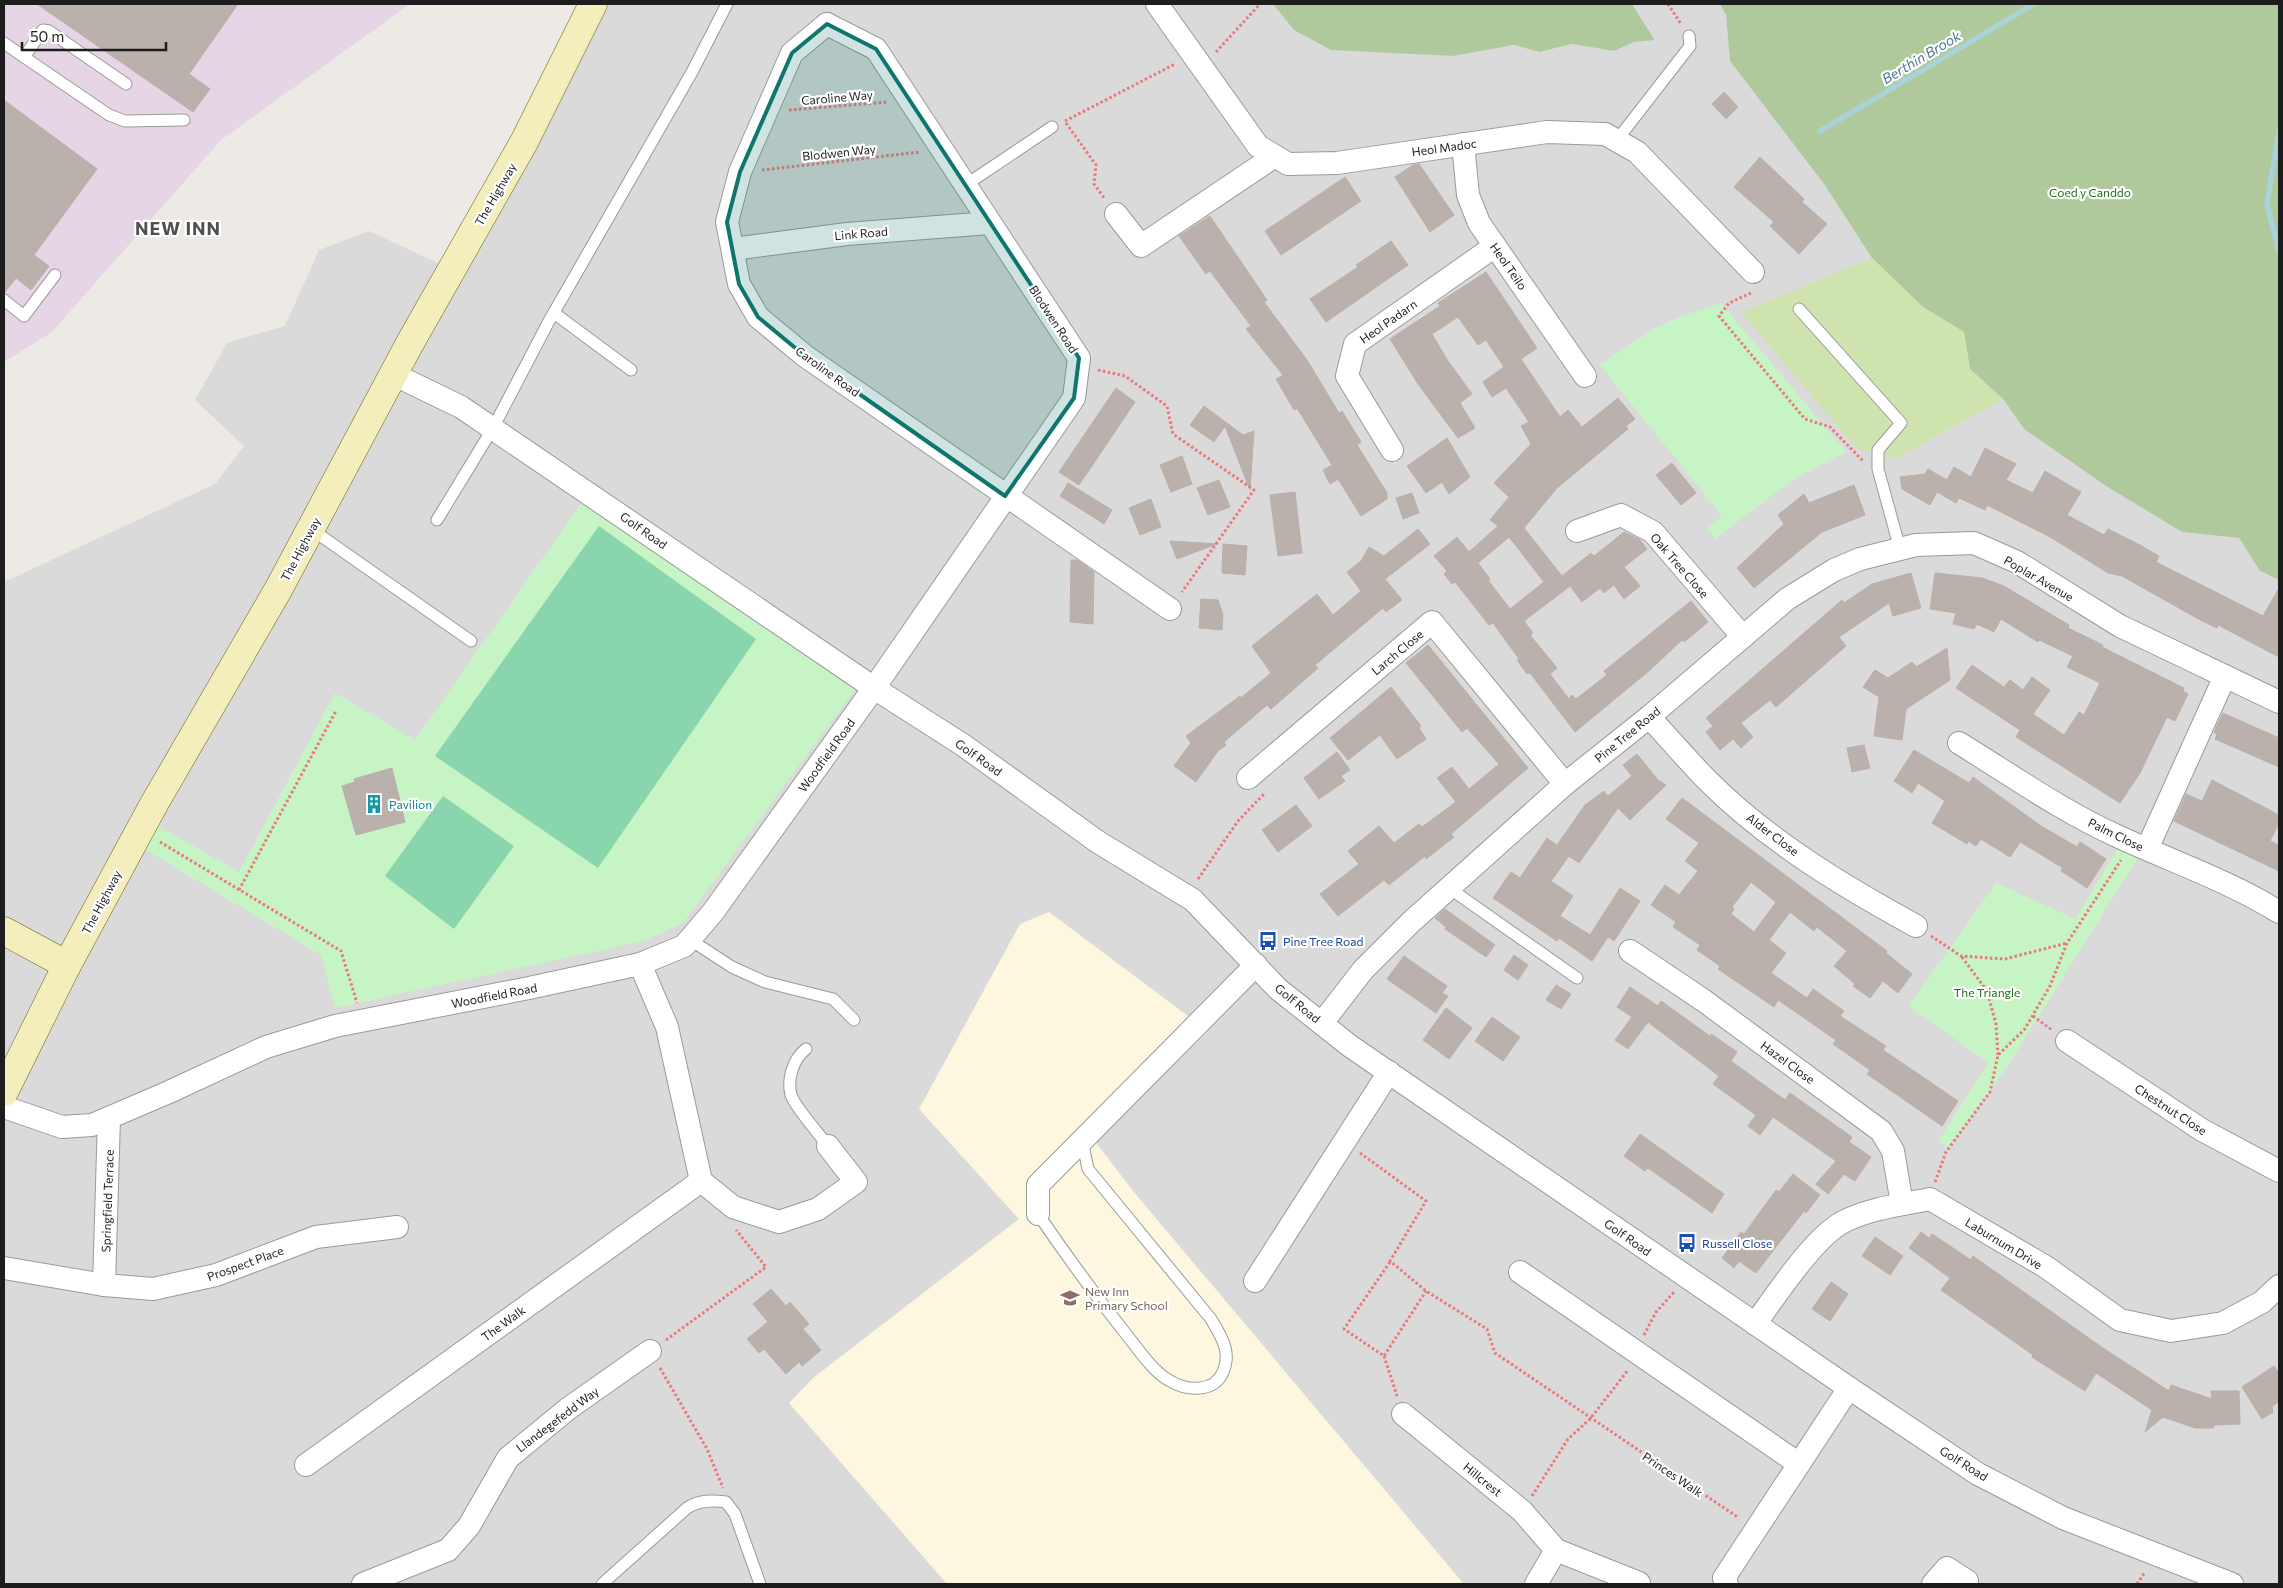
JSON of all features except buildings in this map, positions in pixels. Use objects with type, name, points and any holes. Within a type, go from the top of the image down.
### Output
[{"type":"street","name":"The Highway","points":[[4,1092],[67,965],[140,830],[310,529],[393,374],[524,142],[593,4]]},
{"type":"street","name":"Heol Madoc","points":[[1157,4],[1258,146],[1288,164],[1337,163],[1547,132],[1605,134],[1637,152],[1753,272]]},
{"type":"street","name":"Blodwen Road","points":[[828,14],[876,49],[940,150],[1079,358],[1074,398],[874,688]]},
{"type":"street","name":"Caroline Road","points":[[828,14],[792,54],[740,172],[727,222],[739,284],[758,317],[805,356],[1170,609]]},
{"type":"street","name":"Heol Teilo","points":[[1463,144],[1468,195],[1479,223],[1585,376]]},
{"type":"street","points":[[1116,214],[1142,246],[1275,156]]},
{"type":"street","name":"Link Road","points":[[732,249],[847,234],[989,223]]},
{"type":"street","name":"Heol Padarn","points":[[1392,450],[1347,376],[1355,344],[1495,246]]},
{"type":"street","name":"Golf Road","points":[[393,374],[461,407],[493,428],[874,688],[963,745],[1098,842],[1186,896],[1278,989],[1389,1072],[1754,1324],[1978,1474],[2063,1518],[2232,1584]]},
{"type":"street","name":"Oak Tree Close","points":[[1577,531],[1621,515],[1653,532],[1743,637]]},
{"type":"street","name":"Poplar Avenue","points":[[1743,637],[1787,599],[1834,570],[1860,559],[1916,545],[1974,543],[2017,562],[2120,626],[2279,702]]},
{"type":"street","name":"Larch Close","points":[[1251,775],[1432,622],[1565,784]]},
{"type":"street","name":"Pine Tree Road","points":[[1322,1023],[1363,970],[1449,888],[1565,784],[1649,717],[1743,637]]},
{"type":"street","points":[[2139,846],[2225,676]]},
{"type":"street","name":"Woodfield Road","points":[[4,1107],[62,1128],[92,1125],[266,1047],[335,1026],[640,964],[684,946],[713,912],[874,688]]},
{"type":"street","name":"Alder Close","points":[[1649,717],[1709,782],[1776,839],[1868,900],[1916,926]]},
{"type":"street","name":"Palm Close","points":[[1959,744],[2050,799],[2139,846],[2254,896],[2279,912]]},
{"type":"street","points":[[4,931],[67,965]]},
{"type":"street","name":"Hazel Close","points":[[1630,951],[1702,1000],[1881,1131],[1893,1151],[1902,1204]]},
{"type":"street","points":[[640,964],[667,1027],[701,1181],[733,1207],[779,1222],[818,1210],[856,1182],[828,1146]]},
{"type":"street","points":[[1038,1214],[1038,1184],[1256,966]]},
{"type":"street","name":"Chestnut Close","points":[[2067,1041],[2202,1130],[2279,1171]]},
{"type":"street","points":[[1255,1281],[1389,1072]]},
{"type":"street","name":"Springfield Terrace","points":[[104,1284],[109,1118]]},
{"type":"street","name":"The Walk","points":[[306,1464],[701,1181]]},
{"type":"street","points":[[1754,1324],[1810,1251],[1843,1222],[1881,1207],[1930,1199]]},
{"type":"street","name":"Laburnum Drive","points":[[1930,1199],[2046,1267],[2120,1320],[2171,1330],[2223,1323],[2262,1302],[2279,1286]]},
{"type":"street","name":"Prospect Place","points":[[4,1268],[104,1284],[153,1289],[216,1275],[316,1237],[397,1227]]},
{"type":"street","points":[[1520,1272],[1799,1464]]},
{"type":"street","name":"Llandegefedd Way","points":[[363,1584],[448,1550],[468,1526],[508,1458],[541,1429],[650,1351]]},
{"type":"street","points":[[1727,1584],[1724,1578],[1848,1388]]},
{"type":"street","name":"Hillcrest","points":[[1404,1414],[1522,1511],[1556,1550],[1639,1583]]},
{"type":"street","points":[[1536,1584],[1556,1550]]},
{"type":"street","points":[[1933,1584],[1947,1568],[1967,1581]]},
{"type":"lane","points":[[438,520],[493,428],[554,313],[692,72],[727,4]]},
{"type":"lane","points":[[24,57],[43,30],[49,31],[126,84]]},
{"type":"lane","points":[[1617,140],[1690,46],[1689,36]]},
{"type":"lane","points":[[4,43],[109,115],[125,121],[184,120]]},
{"type":"lane","points":[[964,186],[1052,127]]},
{"type":"lane","points":[[4,300],[24,316],[55,275]]},
{"type":"lane","points":[[1799,308],[1901,423],[1878,450],[1878,469],[1900,549]]},
{"type":"lane","points":[[554,313],[631,370]]},
{"type":"lane","points":[[310,529],[471,641]]},
{"type":"lane","points":[[1449,888],[1577,978]]},
{"type":"lane","points":[[689,939],[732,967],[765,982],[833,999],[854,1020]]},
{"type":"lane","points":[[806,1050],[797,1056],[793,1066],[790,1082],[792,1096],[828,1146]]},
{"type":"lane","points":[[1038,1214],[1088,1287],[1149,1362],[1169,1381],[1186,1389],[1208,1387],[1222,1375],[1227,1361],[1225,1344],[1211,1319],[1088,1169],[1082,1140]]},
{"type":"lane","points":[[602,1584],[692,1504],[717,1501],[726,1502],[735,1514],[760,1584]]},
{"type":"path","points":[[1052,127],[1198,60],[1260,4]]},
{"type":"path","points":[[1668,4],[1689,36]]},
{"type":"path","name":"Caroline Way","points":[[767,111],[908,100]]},
{"type":"path","points":[[1065,121],[1096,165],[1094,184],[1116,214]]},
{"type":"path","name":"Blodwen Way","points":[[740,172],[940,150]]},
{"type":"path","points":[[1753,272],[1762,289],[1729,303],[1719,316],[1805,419],[1830,427],[1861,460],[1878,469]]},
{"type":"path","points":[[1078,365],[1125,376],[1167,406],[1173,434],[1254,490],[1170,609]]},
{"type":"path","points":[[239,890],[336,711]]},
{"type":"path","points":[[1186,896],[1238,821],[1268,790],[1251,775]]},
{"type":"path","points":[[140,830],[341,951],[357,1004]]},
{"type":"path","points":[[1998,1055],[2024,1030],[2050,986],[2067,943],[2139,846]]},
{"type":"path","points":[[1916,926],[1961,956],[1987,991],[1996,1024],[1998,1055],[1990,1092],[1946,1152],[1930,1199]]},
{"type":"path","points":[[1961,956],[2005,959],[2067,943]]},
{"type":"path","points":[[1344,1142],[1426,1201],[1390,1262],[1344,1328],[1384,1356],[1404,1414]]},
{"type":"path","points":[[730,1508],[707,1449],[650,1351],[766,1267],[735,1230]]},
{"type":"path","points":[[1384,1356],[1426,1291],[1390,1262]]},
{"type":"path","points":[[1522,1511],[1568,1439],[1590,1419],[1628,1371],[1656,1312],[1686,1277]]},
{"type":"path","name":"Princes Walk","points":[[1426,1291],[1487,1329],[1494,1353],[1756,1530]]},
{"type":"path","points":[[2137,1584],[2146,1569]]},
{"type":"highlighted area","points":[[827,24],[876,49],[1079,358],[1074,398],[1005,496],[805,356],[758,317],[739,284],[727,222],[740,172],[792,53]]},
{"type":"shaded area","points":[[4,4],[410,4],[221,140],[52,332],[4,362]]},
{"type":"shaded area","points":[[593,4],[1273,4],[1294,30],[1400,53],[1452,56],[1514,45],[1539,52],[1572,44],[1614,51],[1634,42],[1655,39],[1632,4],[1720,4],[1726,15],[1730,61],[1824,184],[1872,258],[1742,312],[1897,458],[2003,399],[2024,429],[2106,486],[2182,532],[2239,538],[2260,571],[2279,580],[2279,1584],[4,1584],[4,582],[215,484],[244,446],[195,400],[227,343],[285,326],[319,250],[369,231],[449,268]]},
{"type":"shaded area","name":"New Inn Primary School","points":[[1049,912],[1208,1031],[1094,1140],[1133,1191],[1464,1584],[947,1584],[789,1403],[813,1378],[1019,1219],[919,1109],[1020,924]]},
{"type":"green space","points":[[1273,4],[1632,4],[1655,40],[1634,42],[1614,51],[1572,44],[1539,52],[1514,45],[1453,56],[1331,50],[1294,30]]},
{"type":"green space","name":"Coed y Canddo","points":[[1720,4],[2279,4],[2279,580],[2260,571],[2239,538],[2182,532],[2106,486],[2024,429],[2003,399],[1970,369],[1964,332],[1923,307],[1872,258],[1824,184],[1730,61],[1726,15]]},
{"type":"green space","points":[[1872,258],[1923,307],[1964,332],[1970,369],[2003,399],[1897,458],[1857,449],[1741,312]]},
{"type":"green space","points":[[1721,303],[1846,452],[1789,482],[1715,539],[1707,528],[1722,516],[1600,365],[1655,328],[1677,318]]},
{"type":"green space","points":[[589,492],[862,680],[683,923],[644,941],[335,1008],[321,955],[133,842],[146,819],[239,872],[335,693],[415,740]]},
{"type":"green space","points":[[599,526],[756,639],[598,868],[435,756]]},
{"type":"green space","points":[[443,796],[514,846],[454,929],[385,876]]},
{"type":"green space","name":"The Triangle","points":[[2120,846],[2139,856],[2007,1067],[1948,1150],[1939,1140],[1988,1063],[1909,1006],[1996,883],[2075,919]]},
{"type":"waterway","name":"Berthin Brook","points":[[1820,131],[2034,4]]},
{"type":"waterway","points":[[2279,131],[2267,204],[2279,252]]},
{"type":"place","name":"Pavilion","points":[[374,804]]},
{"type":"place","name":"Pine Tree Road","points":[[1268,941]]},
{"type":"place","name":"Russell Close","points":[[1687,1243]]},
{"type":"place","name":"New Inn Primary School","points":[[1070,1298]]},
{"type":"district","name":"NEW INN","points":[[178,228]]}]
